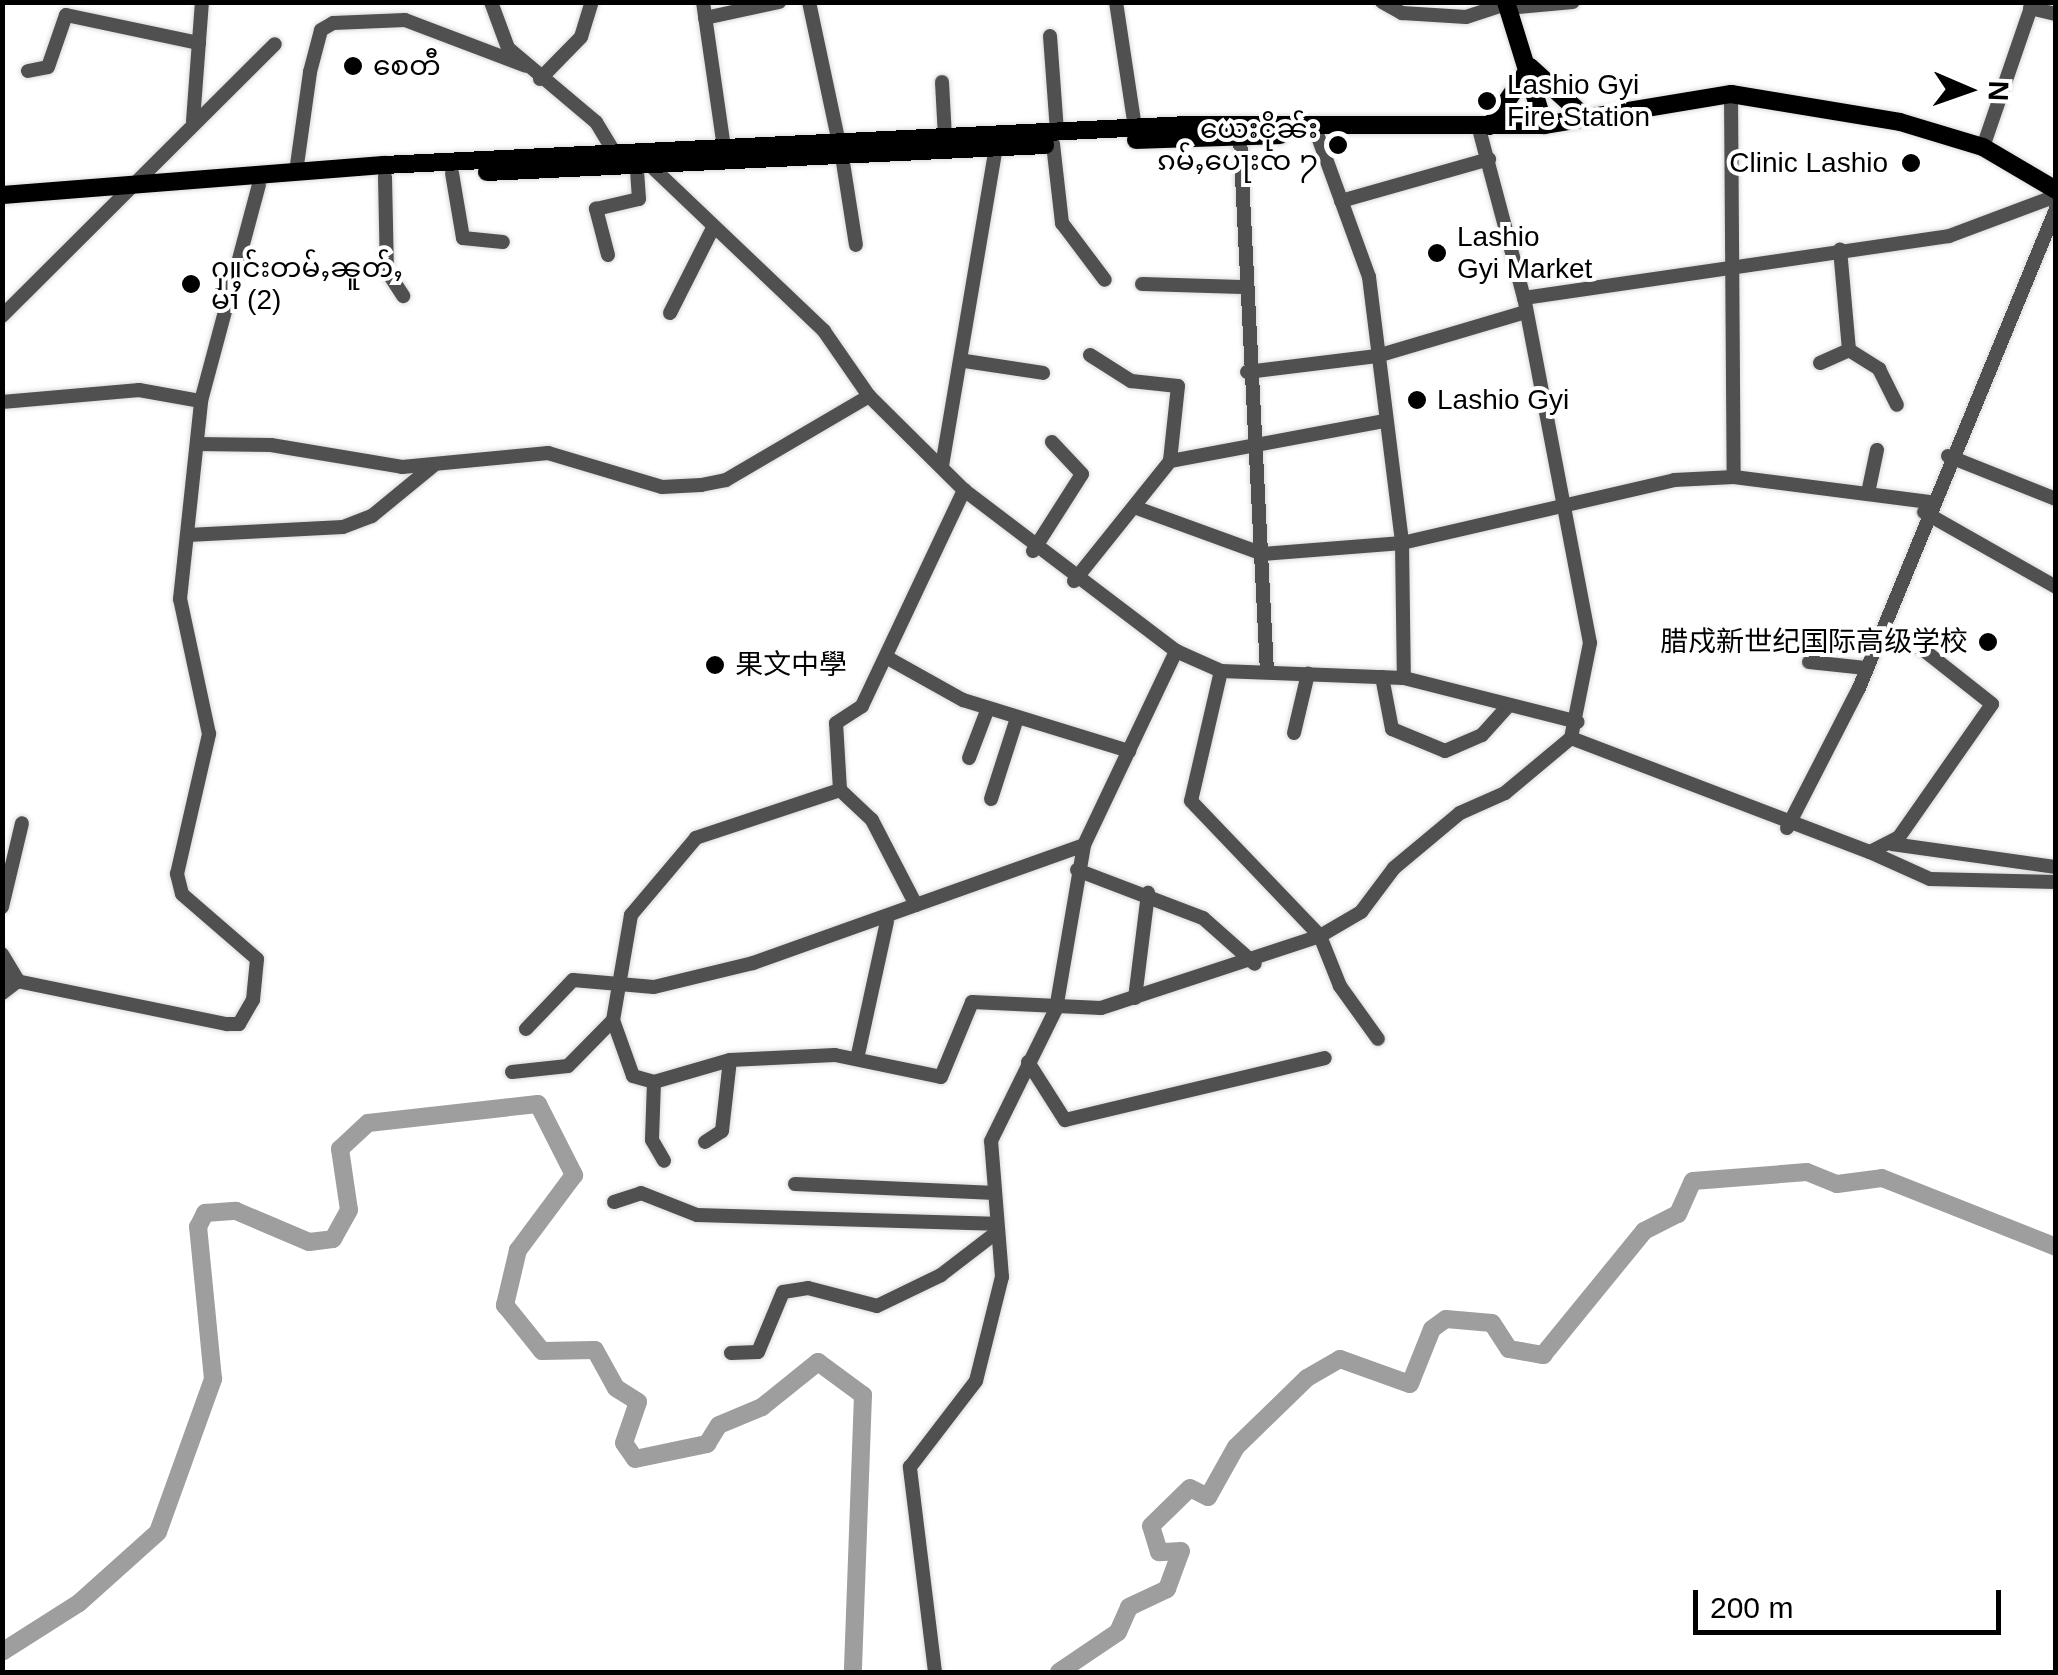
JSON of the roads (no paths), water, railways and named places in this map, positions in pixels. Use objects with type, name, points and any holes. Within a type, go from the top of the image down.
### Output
[{"type":"main road","points":[[1508,4],[1530,67],[1544,125]]},
{"type":"main road","points":[[1488,126],[1530,67]]},
{"type":"main road","points":[[1530,67],[1586,118]]},
{"type":"main road","points":[[2,206],[296,172],[724,148],[996,148],[1135,128],[1544,125],[1731,94],[1900,122],[1983,147],[2056,193]]},
{"type":"main road","points":[[2,196],[118,194],[385,176],[645,167],[945,138],[1240,136],[1488,126]]},
{"type":"street","points":[[193,121],[202,2]]},
{"type":"street","points":[[491,2],[495,30],[540,79],[596,122],[615,154]]},
{"type":"street","points":[[540,79],[581,37],[592,2]]},
{"type":"street","points":[[724,148],[704,10],[779,2]]},
{"type":"street","points":[[809,2],[841,150],[856,245]]},
{"type":"street","points":[[1116,2],[1135,128]]},
{"type":"street","points":[[1382,2],[1428,16],[1508,4],[1573,2]]},
{"type":"street","points":[[1983,147],[2032,6],[2056,14]]},
{"type":"street","points":[[296,172],[321,30],[383,10],[526,66]]},
{"type":"street","points":[[28,71],[48,68],[66,15],[200,43]]},
{"type":"street","points":[[1050,36],[1062,223],[1105,280]]},
{"type":"street","points":[[2,316],[118,194],[275,44]]},
{"type":"street","points":[[942,82],[945,138]]},
{"type":"street","points":[[1731,94],[1734,477]]},
{"type":"street","points":[[840,790],[696,838],[630,916],[616,982],[613,1020],[633,1076],[654,1082],[730,1060],[857,1060],[941,1077],[972,1002],[1056,1008],[1136,998],[1255,964],[1320,936],[1361,912],[1394,868],[1460,813],[1505,794],[1572,738],[1590,643],[1566,500],[1489,159],[1488,126]]},
{"type":"street","points":[[1317,134],[1369,277],[1383,421],[1402,543],[1404,678]]},
{"type":"street","points":[[1240,136],[1247,372],[1263,554],[1267,672]]},
{"type":"street","points":[[942,466],[964,362],[996,148]]},
{"type":"street","points":[[1342,201],[1489,159]]},
{"type":"street","points":[[608,254],[596,210],[639,199],[645,167],[714,226],[824,332],[869,396],[964,490],[1034,551],[1176,651],[1222,671],[1404,678],[1578,722]]},
{"type":"street","points":[[452,173],[463,238],[503,242]]},
{"type":"street","points":[[385,176],[388,271],[403,296]]},
{"type":"street","points":[[10,980],[227,1024],[239,1024],[253,1000],[257,959],[182,894],[176,874],[209,734],[180,599],[201,401],[259,185]]},
{"type":"street","points":[[1247,372],[1376,356],[1525,305],[1734,262],[1948,236],[2056,193]]},
{"type":"street","points":[[1787,828],[1866,668],[1926,507],[2056,209]]},
{"type":"street","points":[[670,314],[714,226]]},
{"type":"street","points":[[1840,249],[1850,350]]},
{"type":"street","points":[[1142,284],[1243,287]]},
{"type":"street","points":[[1820,363],[1850,350]]},
{"type":"street","points":[[1850,350],[1878,369],[1897,405]]},
{"type":"street","points":[[1074,581],[1170,461],[1178,386],[1131,381],[1090,355]]},
{"type":"street","points":[[964,362],[1043,373]]},
{"type":"street","points":[[2,402],[140,390],[201,401]]},
{"type":"street","points":[[197,444],[435,465],[548,453],[662,488],[726,480],[869,396]]},
{"type":"street","points":[[1170,461],[1383,421]]},
{"type":"street","points":[[1034,551],[1082,474],[1052,442]]},
{"type":"street","points":[[1868,493],[1878,450]]},
{"type":"street","points":[[1948,456],[2056,499]]},
{"type":"street","points":[[188,535],[344,527],[372,516],[435,465]]},
{"type":"street","points":[[1134,506],[1263,554],[1402,543],[1566,500],[1734,477],[1868,493],[1926,507],[2056,587]]},
{"type":"street","points":[[916,904],[872,820],[840,790],[836,724],[862,706],[964,490]]},
{"type":"street","points":[[1870,852],[1892,844],[1992,704],[1921,648],[1878,634]]},
{"type":"street","points":[[934,1668],[910,1467],[976,1381],[1002,1277],[990,1192],[991,1141],[1056,1008],[1084,845],[1176,651]]},
{"type":"street","points":[[886,657],[988,708],[1128,751]]},
{"type":"street","points":[[1809,662],[1866,668]]},
{"type":"street","points":[[1222,671],[1190,801],[1320,936],[1340,986],[1378,1039]]},
{"type":"street","points":[[1294,733],[1308,674]]},
{"type":"street","points":[[1382,677],[1392,730],[1445,751],[1482,735],[1508,705]]},
{"type":"street","points":[[969,758],[988,708]]},
{"type":"street","points":[[991,799],[1017,718]]},
{"type":"street","points":[[1572,738],[1787,828],[1870,852],[1930,879],[2056,882]]},
{"type":"street","points":[[2,906],[7,871],[22,823]]},
{"type":"street","points":[[1892,844],[1919,855],[2056,867]]},
{"type":"street","points":[[526,1029],[573,980],[654,986],[887,921],[916,904],[1084,845]]},
{"type":"street","points":[[1077,870],[1148,893],[1204,918],[1255,964]]},
{"type":"street","points":[[1136,998],[1148,893]]},
{"type":"street","points":[[857,1060],[887,921]]},
{"type":"street","points":[[2,954],[10,980],[2,993]]},
{"type":"street","points":[[512,1072],[568,1066],[613,1020]]},
{"type":"street","points":[[1028,1062],[1065,1120],[1326,1058]]},
{"type":"street","points":[[705,1142],[722,1131],[730,1060]]},
{"type":"street","points":[[654,1082],[652,1140],[664,1161]]},
{"type":"street","points":[[795,1184],[990,1192]]},
{"type":"street","points":[[614,1202],[641,1193],[697,1215],[996,1228]]},
{"type":"street","points":[[731,1353],[758,1352],[783,1292],[808,1288],[877,1306],[942,1275],[996,1228]]},
{"type":"waterway","points":[[2,1652],[79,1603],[158,1532],[213,1379],[198,1227],[205,1213],[236,1211],[309,1242],[333,1239],[349,1210],[340,1149],[368,1123],[538,1104],[574,1175],[518,1250],[505,1305],[542,1351],[595,1350],[616,1388],[638,1402],[624,1443],[635,1459],[707,1444],[719,1425],[762,1407],[818,1362],[863,1395],[853,1672]]},
{"type":"waterway","points":[[1059,1672],[1118,1632],[1129,1607],[1167,1589],[1181,1551],[1159,1552],[1151,1526],[1190,1488],[1208,1497],[1236,1447],[1307,1378],[1340,1359],[1410,1384],[1432,1329],[1446,1319],[1492,1323],[1509,1349],[1543,1355],[1644,1231],[1678,1214],[1693,1181],[1807,1172],[1837,1184],[1882,1178],[2056,1247]]},
{"type":"place","name":"စေတီ","points":[[353,66]]},
{"type":"place","name":"Lashio Gyi Fire Station","points":[[1487,101]]},
{"type":"place","name":"ယေးငိုၼ်း ၵမ်ႇပေႃးၸ ႒","points":[[1338,145]]},
{"type":"place","name":"Clinic Lashio","points":[[1911,163]]},
{"type":"place","name":"Lashio Gyi Market","points":[[1437,253]]},
{"type":"place","name":"ႁူင်းတမ်ႇၼူတ်ႇ မၢႆ (2)","points":[[191,284]]},
{"type":"place","name":"Lashio Gyi","points":[[1417,400]]},
{"type":"place","name":"腊戍新世纪国际高级学校","points":[[1988,642]]},
{"type":"place","name":"果文中學","points":[[715,665]]}]
